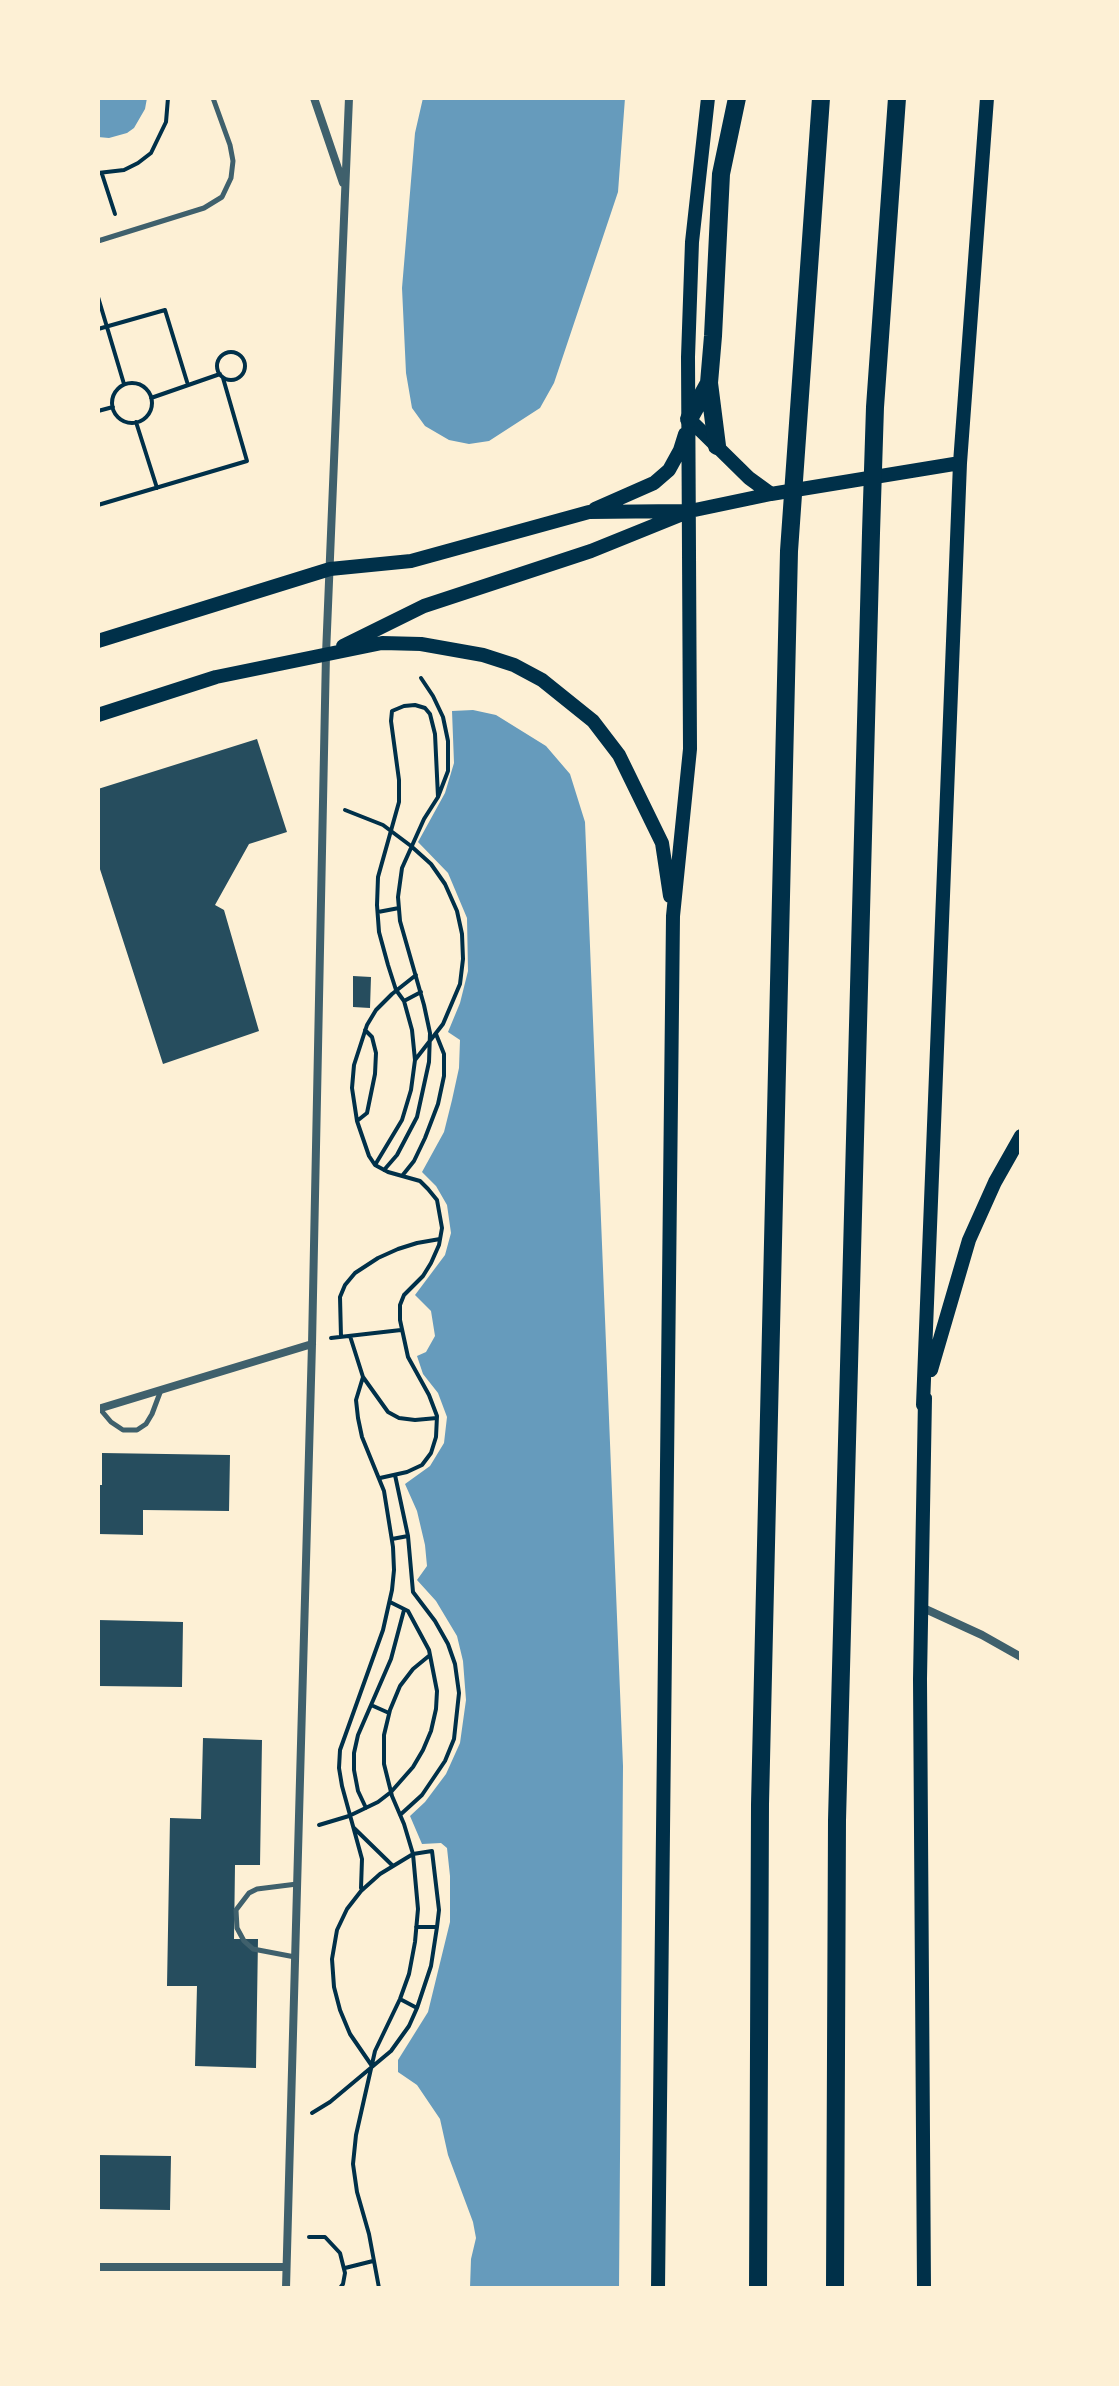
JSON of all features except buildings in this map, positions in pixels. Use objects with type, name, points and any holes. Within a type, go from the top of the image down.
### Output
[{"type":"highway","points":[[717,446],[709,383],[721,174],[737,98]]},
{"type":"highway","points":[[758,2288],[760,1804],[789,551],[821,98]]},
{"type":"highway","points":[[835,2288],[837,1820],[871,533],[875,407],[897,98]]},
{"type":"highway","points":[[689,419],[709,383]]},
{"type":"main road","points":[[658,2288],[673,916],[690,749],[688,357],[692,242],[708,98]]},
{"type":"main road","points":[[924,2288],[923,1405],[960,463],[987,98]]},
{"type":"main road","points":[[689,419],[749,478],[771,494]]},
{"type":"main road","points":[[98,641],[330,569],[411,561],[589,512],[654,483],[669,470],[680,450],[689,419]]},
{"type":"main road","points":[[326,654],[424,606],[591,551],[690,511],[771,494],[960,463]]},
{"type":"main road","points":[[589,512],[690,511]]},
{"type":"main road","points":[[98,715],[216,677],[382,643],[421,644],[483,655],[514,665],[542,680],[570,701],[593,721],[619,755],[662,843],[673,916]]},
{"type":"main road","points":[[923,1405],[969,1240],[995,1182],[1021,1136]]},
{"type":"street","points":[[314,98],[345,192]]},
{"type":"street","points":[[286,2288],[312,1344],[326,654],[349,98]]},
{"type":"street","points":[[98,1409],[312,1344]]},
{"type":"street","points":[[921,1607],[1021,1657]]},
{"type":"street","points":[[98,2267],[286,2267]]},
{"type":"lane","points":[[98,241],[204,208],[222,197],[231,178],[233,161],[213,98]]},
{"type":"lane","points":[[98,1409],[123,1430],[137,1430],[146,1424],[161,1390]]},
{"type":"lane","points":[[295,1957],[253,1949],[237,1928],[236,1910],[249,1893],[257,1889],[297,1884]]},
{"type":"path","points":[[115,214],[100,173],[124,170],[151,153],[166,122],[168,98]]},
{"type":"path","points":[[98,297],[124,384]]},
{"type":"path","points":[[98,329],[165,310],[188,385]]},
{"type":"path","points":[[98,505],[247,461],[222,376],[218,366],[221,357],[229,353],[241,357],[244,370],[240,377],[232,380],[222,376],[151,398]]},
{"type":"path","points":[[124,384],[144,387],[151,398],[150,410],[136,422],[119,418],[113,407],[114,394],[124,384]]},
{"type":"path","points":[[98,411],[113,407]]},
{"type":"path","points":[[136,422],[157,488]]},
{"type":"path","points":[[384,1170],[397,1155],[417,1117],[424,1092],[430,1043],[421,992],[400,921],[398,897],[402,868],[448,771],[448,741],[443,717],[421,678]]},
{"type":"path","points":[[375,1165],[402,1120],[411,1090],[415,1060],[412,1030],[404,1001],[396,990],[379,932],[378,877],[399,802],[392,711],[415,705],[425,708],[430,714],[435,734],[438,797]]},
{"type":"path","points":[[345,810],[391,830],[431,864],[445,884],[457,911],[462,934],[460,984],[453,1005],[436,1034],[415,1060]]},
{"type":"path","points":[[378,912],[399,908]]},
{"type":"path","points":[[380,1478],[422,1465],[431,1453],[436,1437],[437,1418],[429,1395],[408,1357],[401,1330],[400,1305],[404,1295],[423,1276],[442,1228],[437,1200],[420,1181],[384,1170],[375,1165],[369,1156],[357,1121],[352,1088],[357,1054],[376,1010],[416,975]]},
{"type":"path","points":[[404,1001],[421,992]]},
{"type":"path","points":[[357,1121],[367,1113],[375,1074],[376,1053],[372,1037],[365,1030]]},
{"type":"path","points":[[402,1176],[414,1161],[438,1104],[444,1076],[444,1054],[436,1034]]},
{"type":"path","points":[[341,1337],[340,1297],[355,1273],[398,1249],[440,1239]]},
{"type":"path","points":[[331,1338],[401,1330]]},
{"type":"path","points":[[350,1336],[363,1377],[388,1412],[399,1418],[415,1420],[437,1418]]},
{"type":"path","points":[[361,1891],[362,1859],[339,1768],[340,1750],[367,1680],[390,1602],[394,1570],[392,1539],[380,1478],[362,1437],[358,1418],[356,1400],[363,1377]]},
{"type":"path","points":[[395,1475],[408,1536],[413,1592],[448,1644],[455,1664],[459,1693],[454,1739],[445,1761],[422,1795],[400,1815]]},
{"type":"path","points":[[392,1539],[408,1536]]},
{"type":"path","points":[[319,1825],[349,1816],[391,1792],[413,1767],[431,1731],[437,1691],[430,1655],[408,1611],[390,1602]]},
{"type":"path","points":[[366,1808],[358,1791],[354,1753],[358,1735],[391,1659],[404,1609]]},
{"type":"path","points":[[379,2288],[353,2164],[356,2135],[375,2051],[409,1974],[416,1927],[417,1887],[413,1854],[384,1764],[384,1735],[400,1686],[413,1669],[430,1655]]},
{"type":"path","points":[[371,1705],[389,1713]]},
{"type":"path","points":[[354,1828],[393,1866]]},
{"type":"path","points":[[312,2113],[330,2102],[391,2051],[409,2026],[431,1966],[437,1927],[439,1910],[432,1851],[413,1854],[361,1891],[347,1909],[337,1930],[332,1959],[340,2010],[350,2034],[372,2066]]},
{"type":"path","points":[[416,1927],[437,1927]]},
{"type":"path","points":[[400,1999],[417,2008]]},
{"type":"path","points":[[309,2237],[325,2237],[340,2253],[345,2268],[340,2288]]},
{"type":"path","points":[[345,2268],[374,2261]]},
{"type":"water","points":[[98,98],[147,98],[145,109],[134,128],[109,138],[98,137]]},
{"type":"water","points":[[423,98],[625,98],[618,192],[554,383],[540,408],[489,441],[469,444],[449,440],[425,426],[412,408],[406,373],[402,288],[415,133]]},
{"type":"water","points":[[473,710],[496,715],[546,746],[570,774],[585,822],[623,1766],[619,2288],[470,2288],[471,2259],[476,2238],[448,2155],[440,2119],[417,2085],[398,2072],[398,2060],[428,2012],[450,1922],[447,1848],[441,1843],[422,1844],[410,1816],[446,1774],[460,1743],[466,1700],[463,1661],[457,1636],[436,1601],[417,1580],[427,1566],[425,1545],[417,1511],[405,1484],[430,1466],[444,1443],[447,1417],[438,1393],[423,1374],[417,1356],[426,1352],[435,1336],[431,1311],[415,1295],[445,1255],[451,1233],[447,1205],[436,1186],[422,1172],[444,1132],[452,1100],[459,1068],[460,1040],[448,1032],[468,971],[467,918],[448,873],[418,842],[445,793],[454,763],[452,711]]}]
